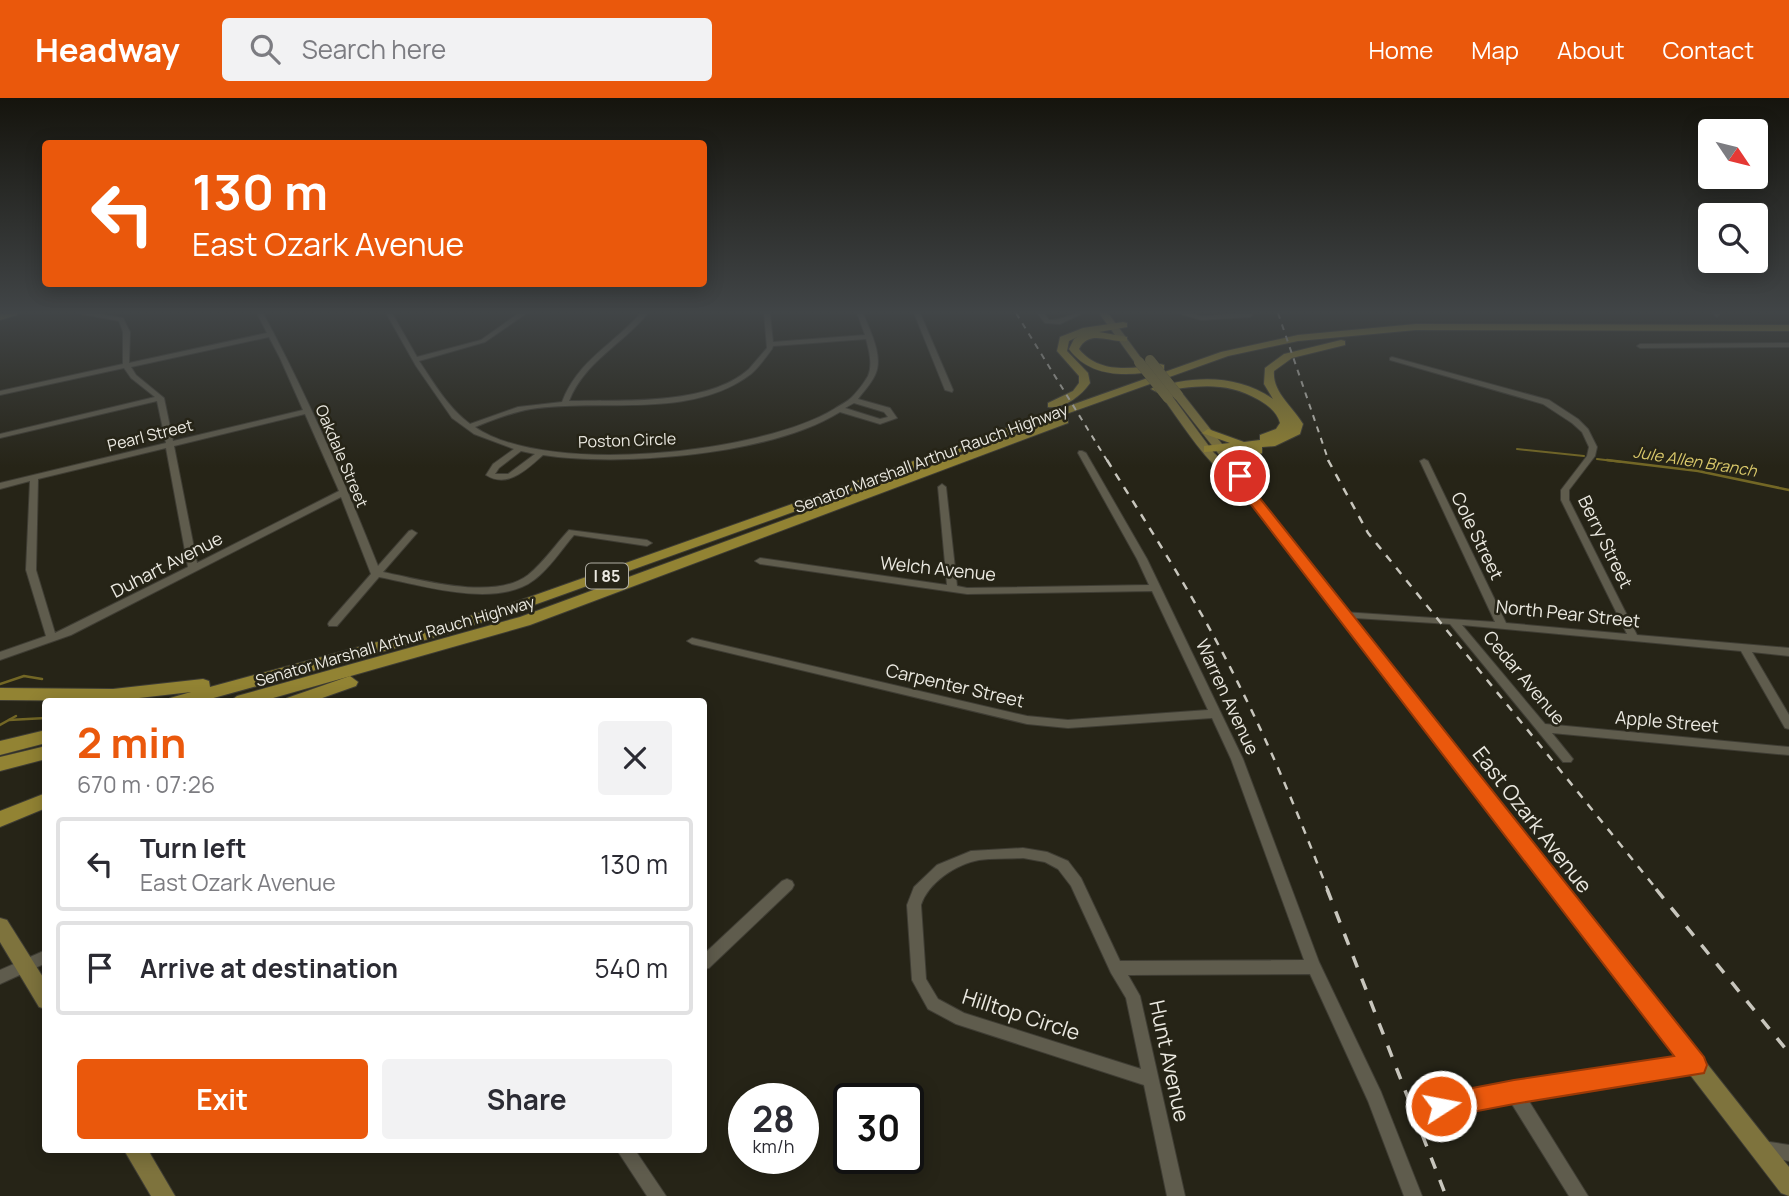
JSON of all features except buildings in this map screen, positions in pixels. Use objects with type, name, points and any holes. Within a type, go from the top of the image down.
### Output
[{"type":"highway","points":[[921,461],[1037,413],[1079,391],[1085,383],[1084,375],[1074,364]]},
{"type":"highway","points":[[1092,364],[1109,369],[1145,370],[1174,364]]},
{"type":"highway","name":"Senator Marshall Arthur Rauch Highway","points":[[191,698],[288,673],[514,607],[626,570],[921,461],[1196,364]]},
{"type":"highway","name":"Senator Marshall Arthur Rauch Highway","points":[[251,698],[525,621],[1223,364]]},
{"type":"highway","points":[[1237,474],[1240,458],[1294,434],[1297,424],[1268,378],[1269,369],[1276,364]]},
{"type":"highway","points":[[1145,391],[1199,382],[1230,383],[1258,393],[1282,412],[1285,423],[1279,432],[1263,438],[1212,444]]},
{"type":"highway","points":[[1212,444],[1280,441]]},
{"type":"highway","points":[[304,698],[525,621]]},
{"type":"highway","points":[[0,694],[134,694],[205,685],[268,673],[288,673]]},
{"type":"highway","points":[[0,748],[42,737]]},
{"type":"highway","points":[[0,764],[42,753]]},
{"type":"highway","points":[[0,825],[8,816],[42,802]]},
{"type":"main road","name":"East Ozark Avenue","points":[[1148,364],[1237,474],[1343,615],[1789,1185]]},
{"type":"main road","name":"East Ozark Avenue","points":[[1212,444],[1232,477],[1237,474]]},
{"type":"main road","points":[[1,929],[42,994]]},
{"type":"main road","points":[[137,1153],[164,1196]]},
{"type":"street","points":[[0,393],[130,364]]},
{"type":"street","name":"Oakdale Street","points":[[287,364],[344,492],[376,574]]},
{"type":"street","name":"Poston Circle","points":[[420,364],[449,408],[469,427],[487,437],[520,448],[588,457],[630,457],[735,444],[783,434],[815,423],[852,400],[867,385],[874,364]]},
{"type":"street","points":[[565,403],[573,381],[587,364]]},
{"type":"street","points":[[469,427],[520,408],[565,403],[651,403],[703,393],[749,372],[757,364]]},
{"type":"street","points":[[938,364],[949,390]]},
{"type":"street","name":"Berry Street","points":[[1411,364],[1546,402],[1579,425],[1593,447],[1591,456],[1565,490],[1564,500],[1634,638]]},
{"type":"street","points":[[126,365],[160,398],[193,568]]},
{"type":"street","points":[[0,436],[160,398]]},
{"type":"street","points":[[839,409],[880,422],[893,418],[887,410],[852,400]]},
{"type":"street","name":"Pearl Street","points":[[0,486],[307,411]]},
{"type":"street","points":[[520,448],[490,472],[491,477],[511,477],[542,452]]},
{"type":"street","name":"Warren Avenue","points":[[1082,453],[1156,588],[1216,714],[1251,794],[1314,967],[1375,1098],[1413,1196]]},
{"type":"street","name":"Cole Street","points":[[1423,461],[1502,625]]},
{"type":"street","points":[[34,478],[31,570],[52,639]]},
{"type":"street","points":[[942,487],[952,589]]},
{"type":"street","name":"Duhart Avenue","points":[[0,656],[52,639],[344,492]]},
{"type":"street","points":[[376,574],[490,590],[525,581],[572,532],[647,543]]},
{"type":"street","points":[[333,624],[412,533]]},
{"type":"street","name":"Welch Avenue","points":[[760,561],[952,589],[997,592],[1156,588]]},
{"type":"street","name":"North Pear Street","points":[[1343,615],[1502,625],[1789,652]]},
{"type":"street","name":"Cedar Avenue","points":[[1453,621],[1567,759]]},
{"type":"street","name":"Carpenter Street","points":[[692,641],[1027,720],[1068,724],[1216,714]]},
{"type":"street","points":[[1745,649],[1789,725]]},
{"type":"street","name":"Apple Street","points":[[1542,728],[1789,751]]},
{"type":"street","name":"Hilltop Circle","points":[[1116,968],[1076,882],[1063,865],[1047,857],[1000,852],[957,861],[930,879],[919,891],[914,905],[919,980],[933,1004],[961,1019],[1152,1080]]},
{"type":"street","points":[[707,960],[787,885]]},
{"type":"street","points":[[0,977],[42,959]]},
{"type":"street","points":[[1116,968],[1314,967]]},
{"type":"street","name":"Hunt Avenue","points":[[1116,968],[1133,996],[1176,1196]]},
{"type":"street","points":[[1441,1106],[1514,1092],[1695,1065]]},
{"type":"street","points":[[1514,1092],[1580,1196]]},
{"type":"street","points":[[1760,1148],[1789,1153]]},
{"type":"street","points":[[627,1153],[657,1196]]},
{"type":"waterway","name":"Jule Allen Branch","points":[[1517,449],[1584,456]]},
{"type":"waterway","name":"Jule Allen Branch","points":[[1597,459],[1622,462]]},
{"type":"waterway","name":"Jule Allen Branch","points":[[1607,460],[1698,471],[1789,490]]},
{"type":"waterway","points":[[0,684],[24,676],[42,679]]},
{"type":"waterway","points":[[0,725],[16,716]]},
{"type":"waterway","points":[[9,720],[42,718]]},
{"type":"railway","points":[[1048,364],[1108,462]]},
{"type":"railway","points":[[1296,364],[1329,462]]},
{"type":"railway","points":[[1107,460],[1176,571],[1224,656],[1275,761],[1328,891]]},
{"type":"railway","points":[[1329,462],[1368,533],[1658,891]]},
{"type":"railway","points":[[1327,889],[1446,1196]]},
{"type":"railway","points":[[1656,889],[1789,1053]]},
{"type":"route","points":[[1240,476],[1240,482],[1695,1065],[1514,1092],[1441,1106]]}]
